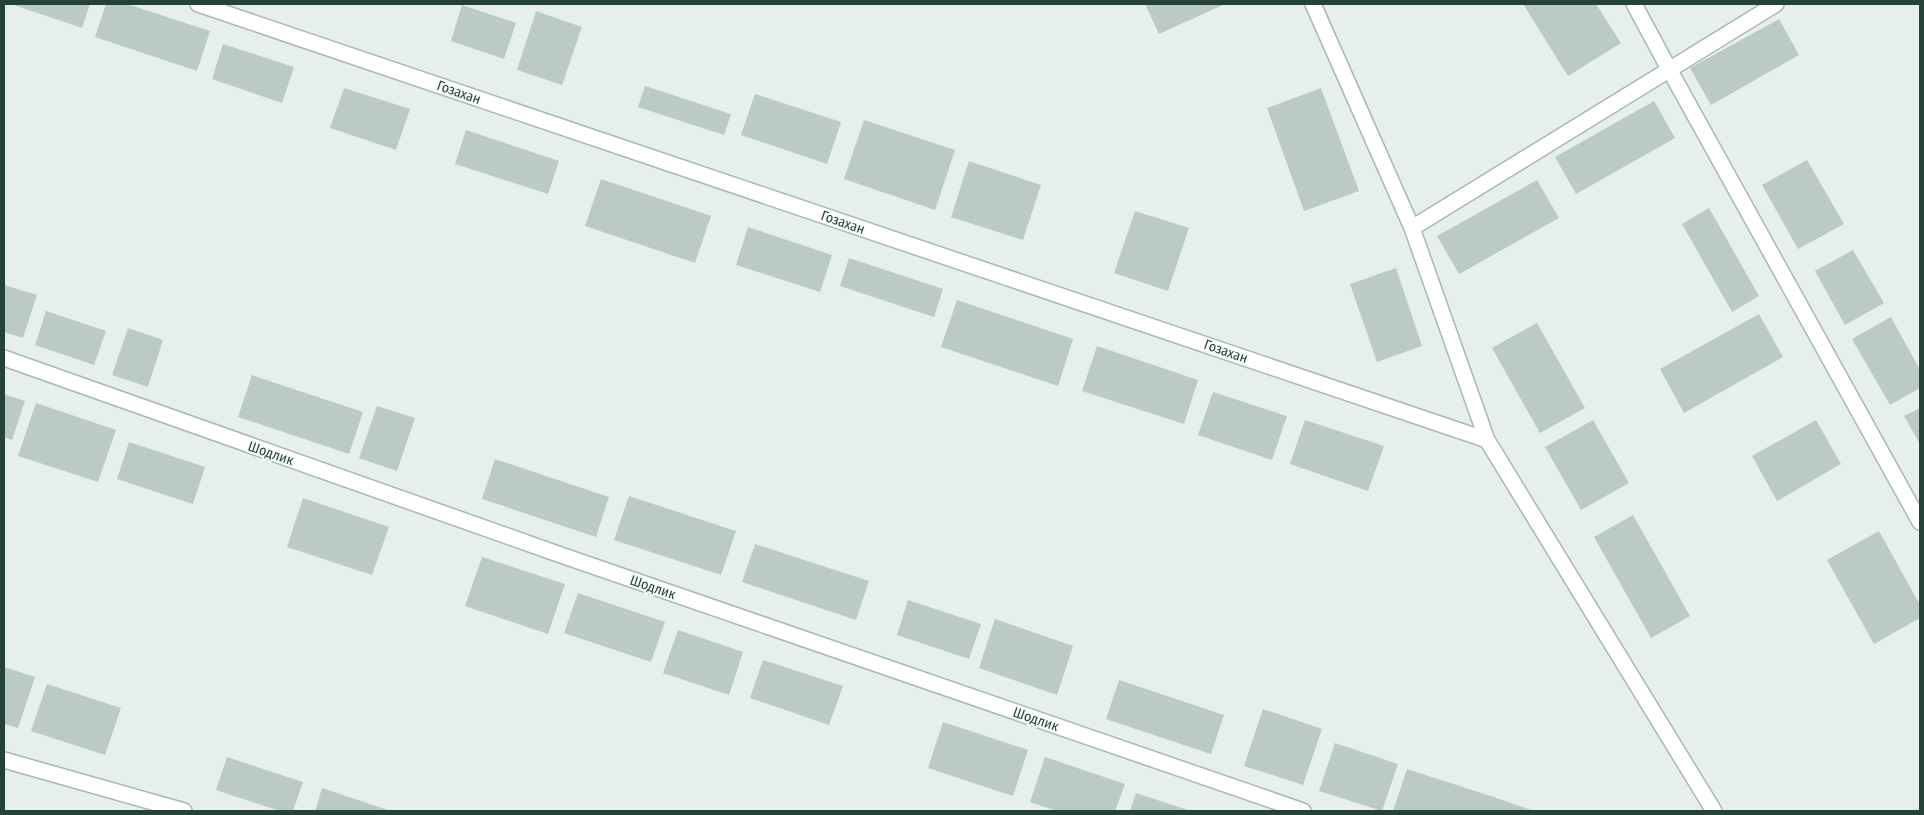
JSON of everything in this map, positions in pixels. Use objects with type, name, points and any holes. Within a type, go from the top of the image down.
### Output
[{"type":"street","name":"Гозахан","points":[[198,4],[1487,440]]},
{"type":"street","points":[[1313,4],[1412,228],[1487,440],[1714,811]]},
{"type":"street","points":[[1634,4],[1668,70],[1920,522]]},
{"type":"street","points":[[1412,228],[1776,4]]},
{"type":"street","name":"Шодлик","points":[[4,358],[548,551],[1303,811]]},
{"type":"street","points":[[4,760],[184,811]]},
{"type":"building","points":[[11,4],[90,4],[82,28]]},
{"type":"building","points":[[106,4],[127,4],[210,31],[197,71],[95,37]]},
{"type":"building","points":[[1145,4],[1225,4],[1159,34]]},
{"type":"building","points":[[1523,4],[1596,4],[1621,43],[1568,76]]},
{"type":"building","points":[[462,5],[516,23],[504,59],[451,41]]},
{"type":"building","points":[[536,11],[582,27],[562,85],[517,70]]},
{"type":"building","points":[[1779,19],[1799,55],[1711,105],[1690,68]]},
{"type":"building","points":[[223,44],[294,67],[282,103],[212,79]]},
{"type":"building","points":[[645,86],[731,114],[724,135],[638,107]]},
{"type":"building","points":[[344,88],[410,109],[396,150],[330,128]]},
{"type":"building","points":[[1321,88],[1359,191],[1304,211],[1267,108]]},
{"type":"building","points":[[755,94],[841,122],[827,164],[741,135]]},
{"type":"building","points":[[1654,101],[1675,138],[1576,194],[1555,157]]},
{"type":"building","points":[[864,120],[955,150],[935,210],[844,179]]},
{"type":"building","points":[[466,130],[559,161],[548,194],[455,164]]},
{"type":"building","points":[[1807,160],[1844,224],[1798,249],[1762,185]]},
{"type":"building","points":[[969,161],[1041,185],[1023,240],[951,217]]},
{"type":"building","points":[[601,179],[711,216],[695,263],[585,226]]},
{"type":"building","points":[[1537,180],[1559,218],[1459,274],[1437,236]]},
{"type":"building","points":[[1709,208],[1759,296],[1732,312],[1682,224]]},
{"type":"building","points":[[1135,211],[1189,228],[1168,291],[1114,273]]},
{"type":"building","points":[[748,227],[832,255],[820,292],[736,265]]},
{"type":"building","points":[[1853,250],[1884,303],[1845,325],[1815,271]]},
{"type":"building","points":[[849,258],[943,289],[934,317],[840,286]]},
{"type":"building","points":[[1396,268],[1422,346],[1377,362],[1350,284]]},
{"type":"building","points":[[4,285],[37,295],[23,338],[4,332]]},
{"type":"building","points":[[957,300],[1073,339],[1058,386],[941,347]]},
{"type":"building","points":[[46,311],[106,331],[94,365],[35,345]]},
{"type":"building","points":[[1759,314],[1783,357],[1684,413],[1660,369]]},
{"type":"building","points":[[1891,317],[1920,370],[1920,388],[1890,405],[1852,339]]},
{"type":"building","points":[[1537,323],[1585,408],[1540,433],[1492,348]]},
{"type":"building","points":[[128,328],[163,340],[148,387],[112,375]]},
{"type":"building","points":[[1097,346],[1198,380],[1184,424],[1082,391]]},
{"type":"building","points":[[252,375],[363,412],[349,454],[238,417]]},
{"type":"building","points":[[1213,392],[1287,416],[1272,460],[1198,435]]},
{"type":"building","points":[[4,394],[25,401],[12,440],[4,437]]},
{"type":"building","points":[[36,403],[116,430],[98,482],[18,456]]},
{"type":"building","points":[[377,406],[415,418],[397,471],[359,458]]},
{"type":"building","points":[[1920,408],[1920,444],[1904,416]]},
{"type":"building","points":[[1305,420],[1384,446],[1368,491],[1290,464]]},
{"type":"building","points":[[1593,420],[1629,483],[1581,510],[1545,447]]},
{"type":"building","points":[[1816,420],[1841,464],[1777,501],[1752,456]]},
{"type":"building","points":[[129,442],[205,467],[193,504],[117,479]]},
{"type":"building","points":[[495,459],[609,497],[596,537],[482,499]]},
{"type":"building","points":[[629,496],[736,531],[721,575],[614,540]]},
{"type":"building","points":[[303,498],[389,527],[372,575],[287,547]]},
{"type":"building","points":[[1633,515],[1690,616],[1651,638],[1594,537]]},
{"type":"building","points":[[1879,531],[1920,605],[1920,618],[1874,644],[1827,560]]},
{"type":"building","points":[[755,544],[869,581],[856,620],[742,582]]},
{"type":"building","points":[[482,557],[565,584],[548,634],[465,606]]},
{"type":"building","points":[[578,593],[665,622],[651,662],[564,633]]},
{"type":"building","points":[[908,600],[981,624],[969,659],[897,635]]},
{"type":"building","points":[[995,619],[1073,646],[1057,695],[979,668]]},
{"type":"building","points":[[678,630],[743,652],[729,695],[663,673]]},
{"type":"building","points":[[763,660],[843,686],[829,725],[750,698]]},
{"type":"building","points":[[4,667],[35,677],[18,728],[4,724]]},
{"type":"building","points":[[1119,680],[1224,715],[1211,754],[1106,719]]},
{"type":"building","points":[[47,684],[121,708],[105,755],[31,731]]},
{"type":"building","points":[[1263,709],[1322,729],[1303,785],[1244,766]]},
{"type":"building","points":[[943,722],[1028,750],[1013,796],[928,768]]},
{"type":"building","points":[[1335,743],[1398,764],[1382,811],[1319,791]]},
{"type":"building","points":[[227,757],[303,782],[293,811],[280,811],[216,790]]},
{"type":"building","points":[[1045,757],[1125,784],[1115,811],[1057,811],[1030,802]]},
{"type":"building","points":[[1407,769],[1497,798],[1534,811],[1393,811]]},
{"type":"building","points":[[322,788],[391,811],[315,811]]},
{"type":"building","points":[[1136,793],[1191,811],[1130,811]]}]
